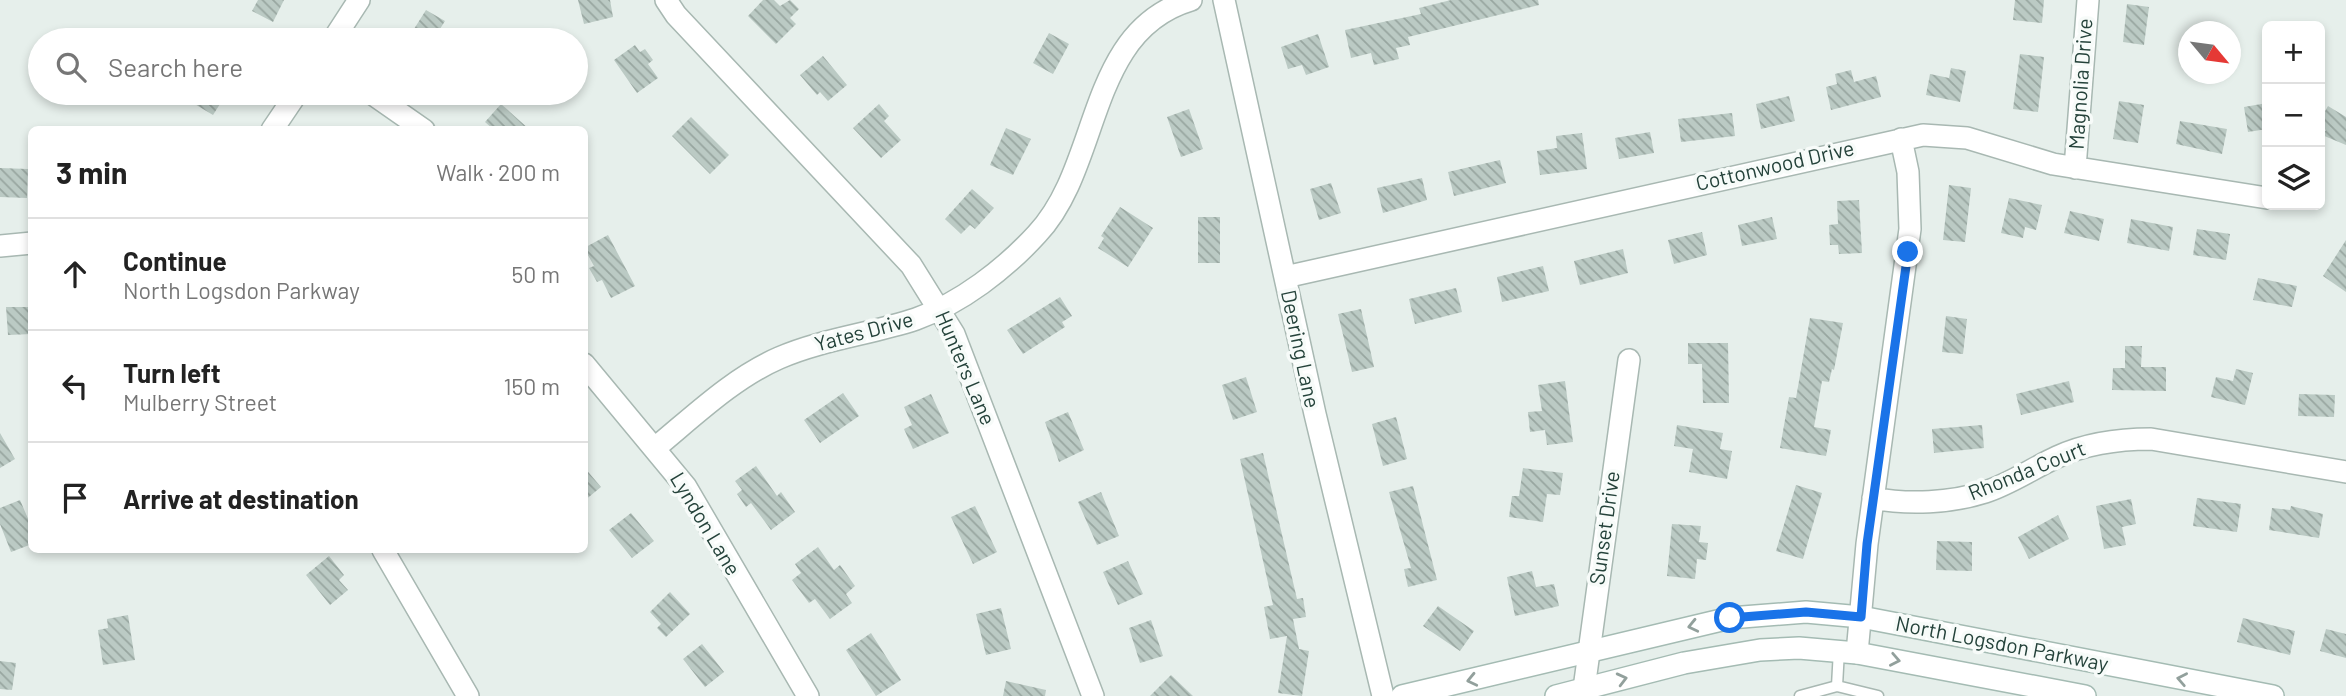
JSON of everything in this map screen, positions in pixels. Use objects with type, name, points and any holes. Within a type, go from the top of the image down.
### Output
[{"type":"street","points":[[340,28],[359,0]]},
{"type":"street","name":"Hunters Lane","points":[[666,0],[676,15],[893,244],[941,308],[954,334],[1093,696]]},
{"type":"street","name":"Yates Drive","points":[[655,448],[737,382],[776,359],[798,350],[914,319],[941,308],[992,274],[1039,233],[1071,182],[1104,88],[1122,52],[1149,22],[1191,0]]},
{"type":"street","name":"Deering Lane","points":[[1224,0],[1365,633],[1383,696]]},
{"type":"street","name":"Magnolia Drive","points":[[2075,167],[2088,0]]},
{"type":"street","points":[[275,126],[289,105]]},
{"type":"street","points":[[388,105],[418,126]]},
{"type":"street","name":"Cottonwood Drive","points":[[1285,277],[1900,139],[1944,135],[1966,138],[2031,160],[2262,197]]},
{"type":"street","points":[[1848,652],[1861,617],[1873,498],[1910,229],[1908,172],[1900,139]]},
{"type":"street","points":[[0,246],[28,243]]},
{"type":"street","name":"Sunset Drive","points":[[1583,692],[1629,360]]},
{"type":"street","name":"Lyndon Lane","points":[[588,369],[686,487],[808,696]]},
{"type":"street","name":"Rhonda Court","points":[[1873,498],[1888,501],[1967,497],[2004,485],[2073,450],[2131,439],[2151,439],[2346,472]]},
{"type":"street","points":[[385,553],[468,696]]},
{"type":"street","name":"North Logsdon Parkway","points":[[1402,696],[1755,614],[1806,612],[1861,617],[2273,696]]},
{"type":"street","name":"North Logsdon Parkway","points":[[1556,696],[1583,692],[1721,656],[1799,648],[1848,652],[2085,696]]},
{"type":"lane","points":[[1837,686],[1848,652]]},
{"type":"lane","points":[[1800,696],[1837,686],[1878,696]]},
{"type":"building","points":[[258,0],[284,0],[273,22],[252,11]]},
{"type":"building","points":[[578,0],[610,0],[613,17],[584,24]]},
{"type":"building","points":[[763,0],[774,0],[780,6],[790,0],[799,9],[790,18],[796,24],[776,44],[748,16]]},
{"type":"building","points":[[1451,0],[1538,0],[1539,5],[1408,37],[1410,45],[1396,48],[1399,59],[1374,65],[1371,53],[1351,58],[1345,30],[1421,14],[1419,8]]},
{"type":"building","points":[[2015,0],[2044,0],[2042,23],[2013,20]]},
{"type":"building","points":[[2127,4],[2149,7],[2144,45],[2123,42]]},
{"type":"building","points":[[426,10],[445,21],[441,28],[415,28]]},
{"type":"building","points":[[1049,33],[1069,44],[1053,74],[1033,63]]},
{"type":"building","points":[[1318,34],[1329,67],[1306,75],[1302,65],[1288,69],[1281,47]]},
{"type":"building","points":[[635,45],[640,52],[645,49],[653,60],[648,64],[658,78],[637,93],[614,60]]},
{"type":"building","points":[[2020,54],[2044,57],[2038,112],[2013,109]]},
{"type":"building","points":[[823,56],[847,85],[828,101],[820,92],[817,95],[800,75]]},
{"type":"building","points":[[1951,68],[1966,71],[1960,102],[1926,95],[1930,74],[1949,78]]},
{"type":"building","points":[[1851,70],[1854,82],[1876,76],[1881,97],[1831,110],[1826,87],[1837,84],[1835,74]]},
{"type":"building","points":[[1789,96],[1795,121],[1761,129],[1756,104]]},
{"type":"building","points":[[2119,101],[2144,105],[2138,143],[2113,139]]},
{"type":"building","points":[[879,104],[889,116],[884,121],[901,140],[881,158],[853,128]]},
{"type":"building","points":[[2262,104],[2262,130],[2248,132],[2244,107]]},
{"type":"building","points":[[196,105],[219,105],[213,115]]},
{"type":"building","points":[[502,105],[526,126],[490,126],[485,122]]},
{"type":"building","points":[[2328,106],[2346,117],[2346,145],[2325,136],[2325,111]]},
{"type":"building","points":[[1189,109],[1203,149],[1181,157],[1167,117]]},
{"type":"building","points":[[1732,113],[1735,136],[1681,142],[1678,119]]},
{"type":"building","points":[[691,117],[729,155],[710,174],[672,136]]},
{"type":"building","points":[[2180,121],[2227,129],[2222,154],[2176,144]]},
{"type":"building","points":[[1006,128],[1031,139],[1013,175],[990,165]]},
{"type":"building","points":[[1650,132],[1654,153],[1619,159],[1615,138]]},
{"type":"building","points":[[1582,133],[1587,169],[1540,175],[1537,151],[1557,148],[1556,136]]},
{"type":"building","points":[[1500,160],[1506,183],[1454,196],[1448,172]]},
{"type":"building","points":[[0,168],[28,169],[27,198],[0,197]]},
{"type":"building","points":[[1422,178],[1427,200],[1383,213],[1377,188]]},
{"type":"building","points":[[1331,183],[1341,213],[1319,220],[1310,189]]},
{"type":"building","points":[[1949,185],[1971,188],[1965,242],[1943,240]]},
{"type":"building","points":[[972,189],[994,208],[975,229],[970,225],[961,234],[945,219]]},
{"type":"building","points":[[2009,198],[2042,205],[2036,230],[2025,227],[2023,238],[2001,233]]},
{"type":"building","points":[[1859,200],[1862,253],[1839,254],[1838,245],[1830,245],[1829,225],[1838,224],[1837,201]]},
{"type":"building","points":[[1120,207],[1153,228],[1128,267],[1098,248],[1104,238],[1101,236]]},
{"type":"building","points":[[2070,211],[2104,219],[2099,241],[2064,233]]},
{"type":"building","points":[[1198,217],[1220,217],[1220,263],[1198,263]]},
{"type":"building","points":[[1772,217],[1777,239],[1742,246],[1738,225]]},
{"type":"building","points":[[2131,219],[2173,227],[2169,251],[2127,243]]},
{"type":"building","points":[[2197,229],[2230,234],[2226,260],[2193,255]]},
{"type":"building","points":[[1702,232],[1707,255],[1674,264],[1668,240]]},
{"type":"building","points":[[608,235],[635,286],[611,298],[602,280],[597,282],[589,268],[594,266],[588,255],[588,246]]},
{"type":"building","points":[[2346,240],[2346,292],[2323,276]]},
{"type":"building","points":[[1623,249],[1628,273],[1580,285],[1574,261]]},
{"type":"building","points":[[1543,266],[1549,291],[1502,302],[1497,277]]},
{"type":"building","points":[[2258,278],[2297,286],[2292,307],[2253,300]]},
{"type":"building","points":[[1456,288],[1462,312],[1415,324],[1409,299]]},
{"type":"building","points":[[1060,297],[1072,316],[1062,322],[1065,327],[1023,354],[1007,330]]},
{"type":"building","points":[[6,307],[28,307],[28,334],[8,335]]},
{"type":"building","points":[[1361,309],[1374,367],[1352,372],[1338,314]]},
{"type":"building","points":[[1946,316],[1967,319],[1963,354],[1942,352]]},
{"type":"building","points":[[1810,318],[1843,323],[1834,370],[1832,369],[1829,382],[1822,381],[1814,427],[1831,430],[1826,456],[1780,448],[1789,397],[1796,398]]},
{"type":"building","points":[[1688,343],[1728,343],[1729,403],[1703,403],[1702,364],[1688,364]]},
{"type":"building","points":[[2125,346],[2142,346],[2141,367],[2166,367],[2166,391],[2112,390],[2113,368],[2125,368]]},
{"type":"building","points":[[2236,369],[2253,373],[2245,405],[2211,397],[2216,377],[2233,381]]},
{"type":"building","points":[[1246,377],[1257,412],[1233,420],[1222,385]]},
{"type":"building","points":[[1565,381],[1573,442],[1547,445],[1545,430],[1530,432],[1528,412],[1542,411],[1538,385]]},
{"type":"building","points":[[2069,381],[2074,402],[2021,415],[2016,394]]},
{"type":"building","points":[[843,393],[859,416],[820,443],[804,420]]},
{"type":"building","points":[[931,394],[949,433],[913,449],[904,429],[912,425],[904,407]]},
{"type":"building","points":[[2299,394],[2335,395],[2334,417],[2298,416]]},
{"type":"building","points":[[1068,412],[1084,450],[1059,462],[1045,422]]},
{"type":"building","points":[[1396,417],[1407,459],[1383,466],[1372,424]]},
{"type":"building","points":[[1677,425],[1723,433],[1720,449],[1732,451],[1727,479],[1689,472],[1693,449],[1674,446]]},
{"type":"building","points":[[1982,425],[1984,448],[1934,453],[1932,429]]},
{"type":"building","points":[[0,433],[15,459],[0,468]]},
{"type":"building","points":[[1263,453],[1297,599],[1303,598],[1306,617],[1293,619],[1299,649],[1309,651],[1302,696],[1278,693],[1287,636],[1270,639],[1264,607],[1273,605],[1240,459]]},
{"type":"building","points":[[756,466],[777,496],[781,492],[795,512],[771,530],[751,503],[746,507],[737,494],[742,490],[735,481]]},
{"type":"building","points":[[1523,468],[1563,473],[1560,495],[1547,494],[1543,522],[1509,517],[1512,496],[1519,496]]},
{"type":"building","points":[[588,472],[601,487],[588,498]]},
{"type":"building","points":[[1796,485],[1822,493],[1803,559],[1776,551]]},
{"type":"building","points":[[1413,486],[1437,580],[1408,587],[1404,569],[1411,568],[1389,492]]},
{"type":"building","points":[[1101,492],[1119,536],[1097,545],[1078,502]]},
{"type":"building","points":[[2197,498],[2241,504],[2237,532],[2193,526]]},
{"type":"building","points":[[2131,499],[2136,524],[2122,527],[2126,545],[2104,549],[2096,506]]},
{"type":"building","points":[[20,500],[28,519],[28,546],[11,552],[0,524],[0,508]]},
{"type":"building","points":[[975,506],[997,552],[973,564],[951,517]]},
{"type":"building","points":[[2291,506],[2323,514],[2319,538],[2269,530],[2272,508],[2290,510]]},
{"type":"building","points":[[631,513],[654,541],[632,558],[609,530]]},
{"type":"building","points":[[2058,515],[2069,539],[2029,559],[2018,537]]},
{"type":"building","points":[[1672,524],[1701,526],[1699,542],[1708,543],[1706,560],[1697,559],[1695,579],[1667,576]]},
{"type":"building","points":[[1937,541],[1972,542],[1972,571],[1936,570]]},
{"type":"building","points":[[818,547],[834,570],[840,565],[855,586],[846,594],[852,603],[830,619],[815,599],[809,603],[792,580],[801,573],[795,564]]},
{"type":"building","points":[[329,556],[344,575],[339,580],[348,590],[330,605],[306,575]]},
{"type":"building","points":[[1128,561],[1143,594],[1118,605],[1103,572]]},
{"type":"building","points":[[1532,571],[1536,587],[1554,584],[1559,606],[1515,616],[1507,577]]},
{"type":"building","points":[[670,592],[690,614],[666,637],[657,628],[661,624],[650,612]]},
{"type":"building","points":[[1438,606],[1474,631],[1460,651],[1423,626]]},
{"type":"building","points":[[1001,608],[1011,649],[986,655],[976,614]]},
{"type":"building","points":[[128,615],[135,660],[103,665],[98,630],[108,628],[107,619]]},
{"type":"building","points":[[2243,618],[2295,631],[2290,655],[2237,642]]},
{"type":"building","points":[[1151,620],[1163,656],[1140,663],[1129,628]]},
{"type":"building","points":[[2326,629],[2346,634],[2346,658],[2320,651]]},
{"type":"building","points":[[871,633],[901,680],[876,696],[846,650]]},
{"type":"building","points":[[702,644],[724,672],[705,687],[683,659]]},
{"type":"building","points":[[0,661],[16,663],[12,690],[0,689]]},
{"type":"building","points":[[1171,675],[1193,696],[1150,696]]},
{"type":"building","points":[[1006,681],[1046,690],[1045,696],[1003,696]]},
{"type":"route","points":[[1730,618],[1806,612],[1861,617],[1867,544],[1908,252]]}]
